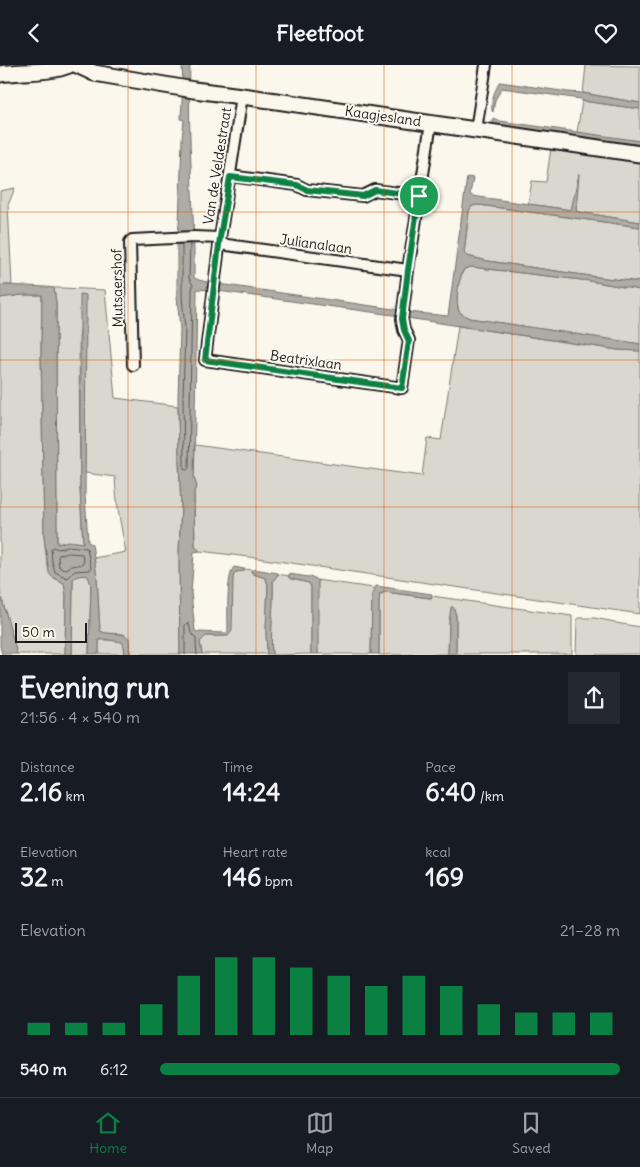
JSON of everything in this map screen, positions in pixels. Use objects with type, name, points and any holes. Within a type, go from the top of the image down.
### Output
[{"type":"street","points":[[0,74],[47,70],[69,65]]},
{"type":"street","name":"Kaagjesland","points":[[77,65],[94,73],[194,90],[640,154]]},
{"type":"street","points":[[476,130],[486,65]]},
{"type":"street","name":"Van de Veldestraat","points":[[205,360],[220,241],[242,96]]},
{"type":"street","points":[[408,270],[431,123]]},
{"type":"street","points":[[230,177],[297,185],[307,190],[363,196],[375,190],[419,196]]},
{"type":"street","name":"Mutsaershof","points":[[133,365],[130,242],[132,240],[176,237],[194,237],[220,241]]},
{"type":"street","name":"Julianalaan","points":[[220,241],[408,270]]},
{"type":"street","name":"Beatrixlaan","points":[[205,360],[402,388],[409,341],[402,319],[408,270]]},
{"type":"shaded area","points":[[586,65],[640,66],[640,103],[583,93]]},
{"type":"shaded area","points":[[582,101],[640,109],[640,141],[577,133]]},
{"type":"shaded area","points":[[551,148],[640,161],[640,222],[576,211],[578,180],[572,210],[528,204],[532,181],[546,182]]},
{"type":"shaded area","points":[[15,188],[8,205],[12,285],[0,286],[0,191]]},
{"type":"shaded area","points":[[479,205],[640,227],[640,282],[488,261],[467,256],[464,253],[469,211],[472,206]]},
{"type":"shaded area","points":[[471,267],[590,281],[640,290],[640,344],[469,318],[459,312],[457,296],[464,269]]},
{"type":"shaded area","points":[[54,288],[105,290],[115,398],[178,406],[181,506],[179,553],[180,654],[130,654],[130,647],[124,634],[100,631],[94,558],[126,552],[115,477],[85,473],[85,295],[79,338],[80,489],[83,543],[57,544],[56,302]]},
{"type":"shaded area","points":[[42,295],[44,537],[47,563],[52,577],[64,582],[66,595],[65,654],[17,654],[0,592],[0,298]]},
{"type":"shaded area","points":[[458,326],[618,350],[640,351],[640,614],[200,551],[195,547],[194,491],[197,487],[194,478],[195,445],[422,476],[427,438],[441,440]]},
{"type":"shaded area","points":[[244,569],[252,570],[251,572],[254,574],[265,578],[268,584],[267,654],[202,654],[200,642],[206,636],[228,636],[233,577],[235,572],[243,571]]},
{"type":"shaded area","points":[[278,574],[309,583],[311,587],[311,654],[272,655],[273,580]]},
{"type":"shaded area","points":[[88,575],[91,584],[89,654],[72,655],[73,579],[76,576]]},
{"type":"shaded area","points":[[316,580],[374,588],[372,595],[371,654],[318,654]]},
{"type":"shaded area","points":[[385,592],[429,598],[432,596],[572,616],[572,654],[456,654],[456,615],[453,607],[449,621],[448,654],[379,655],[379,600],[380,595]]},
{"type":"shaded area","points":[[579,618],[594,618],[640,627],[640,654],[576,655],[577,620]]},
{"type":"shaded area","points":[[99,640],[123,642],[125,654],[99,654]]},
{"type":"water","points":[[182,65],[190,65],[189,92],[194,278],[211,283],[209,290],[197,289],[194,478],[197,487],[194,491],[194,509],[195,547],[200,551],[194,552],[191,593],[195,631],[226,633],[228,631],[228,597],[231,572],[234,567],[244,569],[244,571],[235,572],[233,577],[232,631],[228,636],[206,636],[200,642],[202,654],[180,654],[179,553],[181,506],[178,399],[180,329],[177,296],[177,243],[184,120],[181,119]]},
{"type":"water","points":[[500,82],[640,103],[640,109],[502,88],[495,100],[493,112],[493,99]]},
{"type":"water","points":[[493,118],[500,121],[640,141],[640,145],[499,126],[493,124]]},
{"type":"water","points":[[579,174],[576,211],[640,222],[640,227],[479,205],[472,206],[469,211],[464,253],[467,256],[488,261],[640,282],[640,290],[590,281],[471,267],[464,269],[460,279],[457,296],[459,312],[469,318],[640,344],[640,351],[618,350],[407,318],[408,312],[448,316],[467,177],[473,178],[470,194],[472,196],[571,210]]},
{"type":"water","points":[[219,284],[400,310],[400,316],[218,291]]},
{"type":"water","points":[[0,286],[54,288],[56,302],[57,544],[68,541],[83,543],[80,489],[80,294],[86,295],[85,495],[88,542],[92,544],[97,577],[100,631],[129,638],[130,654],[125,654],[122,642],[103,639],[99,640],[99,654],[89,654],[91,584],[88,576],[82,575],[73,579],[72,654],[65,654],[66,595],[64,583],[52,577],[49,573],[44,537],[42,295],[0,298]]},
{"type":"water","points":[[254,569],[278,573],[273,581],[272,654],[267,654],[268,584],[265,578],[251,572]]},
{"type":"water","points":[[289,574],[315,578],[318,581],[318,654],[311,654],[311,587],[309,583],[289,578]]},
{"type":"water","points":[[376,586],[432,594],[431,598],[385,592],[380,594],[379,654],[371,654],[372,595]]},
{"type":"water","points":[[0,592],[17,654],[2,654],[0,646]]},
{"type":"water","points":[[451,607],[453,607],[456,615],[456,654],[448,654]]},
{"type":"route","points":[[230,177],[297,185],[307,190],[363,196],[375,190],[419,196],[402,319],[409,341],[402,388],[205,360],[220,237],[230,177]]}]
